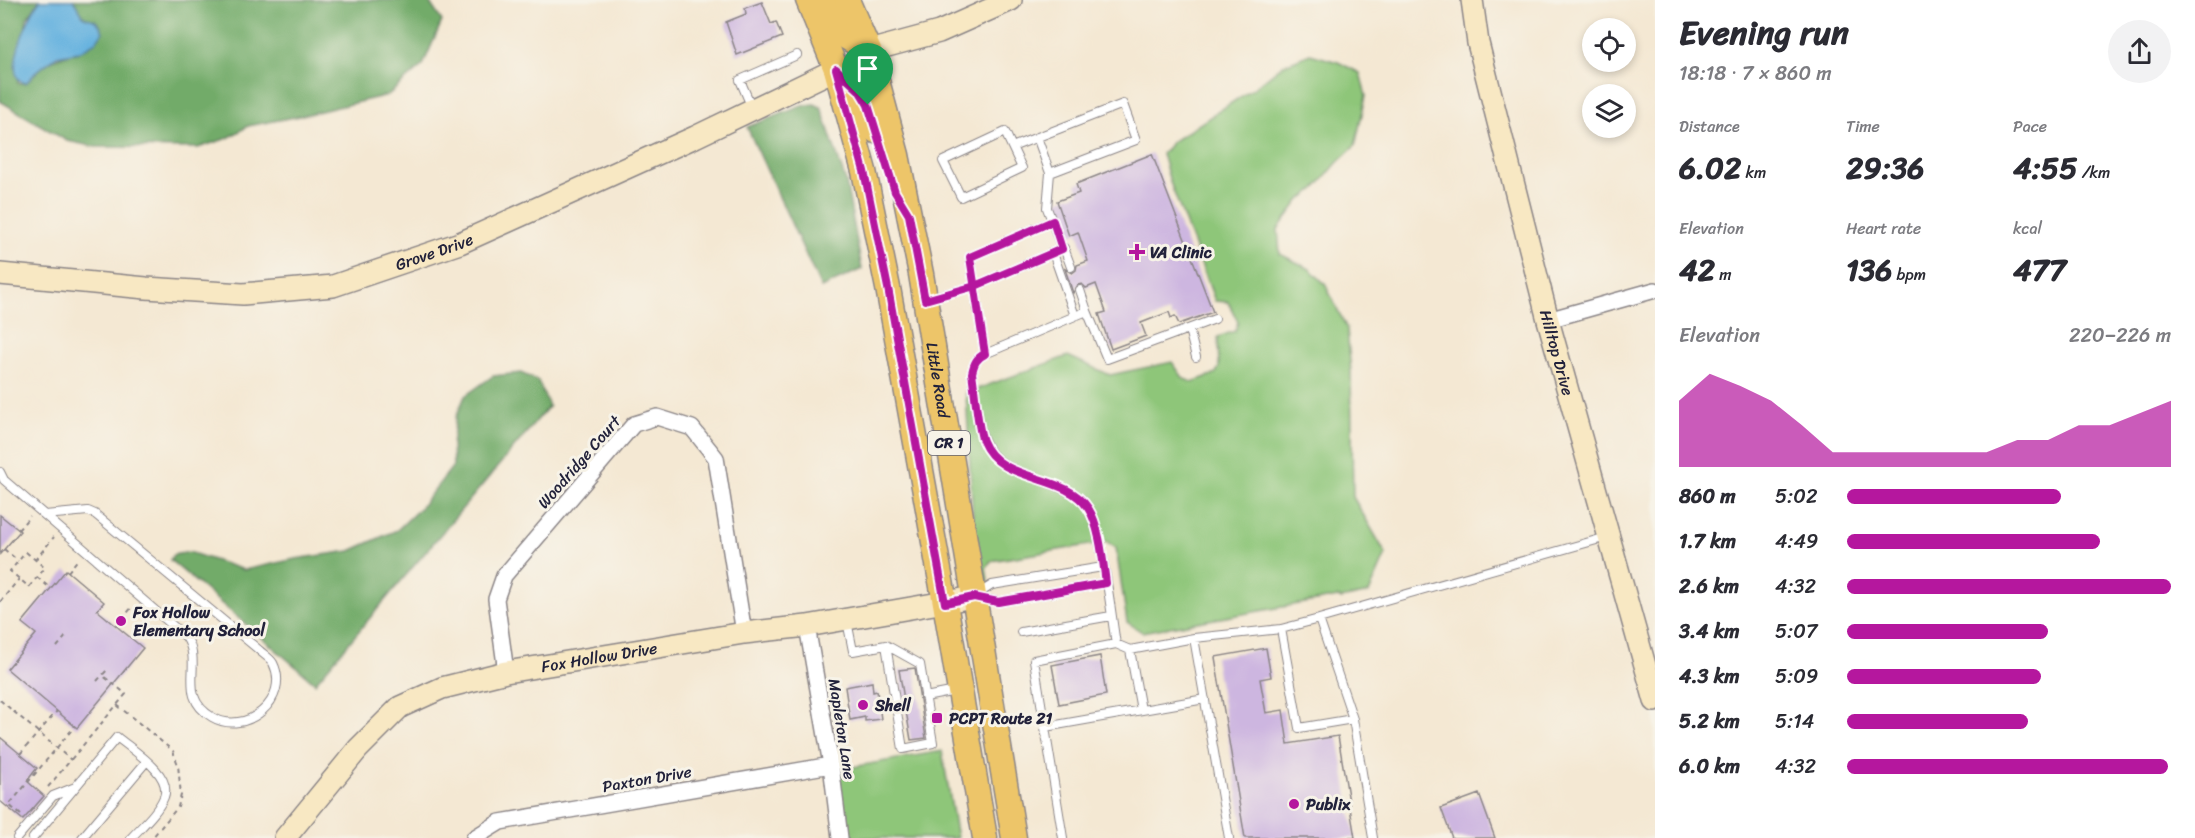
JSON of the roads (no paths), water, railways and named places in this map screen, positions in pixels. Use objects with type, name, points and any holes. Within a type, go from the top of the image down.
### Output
[{"type":"main road","name":"Little Road","points":[[808,0],[836,69],[864,171],[888,288],[985,838]]},
{"type":"main road","points":[[827,0],[846,37],[869,51]]},
{"type":"main road","name":"Little Road","points":[[847,0],[869,51],[897,155],[909,215],[1014,838]]},
{"type":"main road","points":[[836,69],[859,90],[868,105],[895,192],[909,215]]},
{"type":"street","points":[[869,51],[939,32],[1011,0]]},
{"type":"street","name":"Hilltop Drive","points":[[1472,0],[1478,43],[1548,320],[1655,701]]},
{"type":"street","name":"Grove Drive","points":[[0,274],[146,288],[243,294],[333,286],[460,243],[836,69]]},
{"type":"street","points":[[1548,320],[1655,290]]},
{"type":"street","name":"Woodridge Court","points":[[506,672],[496,599],[504,576],[634,424],[657,417],[692,428],[716,458],[744,633]]},
{"type":"street","name":"Fox Hollow Drive","points":[[285,838],[358,749],[400,707],[442,688],[506,672],[744,633],[807,626],[974,597]]},
{"type":"street","name":"Mapleton Lane","points":[[807,626],[831,765],[840,838]]},
{"type":"street","name":"Paxton Drive","points":[[474,838],[500,822],[831,765]]},
{"type":"lane","points":[[752,109],[740,80],[797,55]]},
{"type":"lane","points":[[1012,147],[1123,104],[1136,140],[1050,173]]},
{"type":"lane","points":[[1005,132],[1012,147],[1022,168],[961,197],[943,161],[1005,132]]},
{"type":"lane","points":[[1036,137],[1050,173],[1047,208],[1071,267]]},
{"type":"lane","points":[[985,354],[970,257],[1053,221]]},
{"type":"lane","points":[[925,300],[975,286],[1063,248]]},
{"type":"lane","points":[[1053,253],[1075,316]]},
{"type":"lane","points":[[1080,290],[1107,359],[1215,320]]},
{"type":"lane","points":[[1087,311],[979,357],[972,373],[982,440],[996,459],[1008,467],[1069,491],[1087,506],[1095,524],[1116,644]]},
{"type":"lane","points":[[1189,329],[1196,357]]},
{"type":"lane","points":[[0,472],[4,480],[186,637],[192,646],[194,663],[191,678],[194,696],[200,707],[212,717],[227,722],[243,722],[257,717],[270,703],[275,692],[277,677],[272,661],[259,650],[95,514],[88,511],[45,515]]},
{"type":"lane","points":[[1063,838],[1034,660],[1116,644],[1130,650],[1194,638],[1281,629],[1609,537]]},
{"type":"lane","points":[[974,597],[992,585],[1103,567]]},
{"type":"lane","points":[[974,597],[998,602],[1106,583]]},
{"type":"lane","points":[[1022,632],[1111,616]]},
{"type":"lane","points":[[847,619],[853,651],[886,645],[920,664],[933,743],[903,748],[886,645]]},
{"type":"lane","points":[[1319,620],[1353,719],[1373,838]]},
{"type":"lane","points":[[1281,629],[1299,728],[1353,719]]},
{"type":"lane","points":[[1194,638],[1229,838]]},
{"type":"lane","points":[[1130,650],[1141,710]]},
{"type":"lane","points":[[925,696],[960,690]]},
{"type":"lane","points":[[1045,727],[1205,699]]},
{"type":"lane","points":[[33,838],[117,737],[159,772],[166,789],[158,806],[131,838]]},
{"type":"lane","points":[[82,838],[146,762]]},
{"type":"lane","points":[[17,838],[53,796],[75,788]]},
{"type":"water","points":[[40,0],[73,0],[84,17],[100,25],[103,32],[96,42],[79,52],[57,56],[37,71],[26,83],[19,79],[16,60],[23,33]]},
{"type":"place","name":"VA Clinic","points":[[1137,252]]},
{"type":"place","name":"Fox Hollow Elementary School","points":[[121,621]]},
{"type":"place","name":"Shell","points":[[863,705]]},
{"type":"place","name":"PCPT Route 21","points":[[937,718]]},
{"type":"place","name":"Publix","points":[[1294,804]]}]
